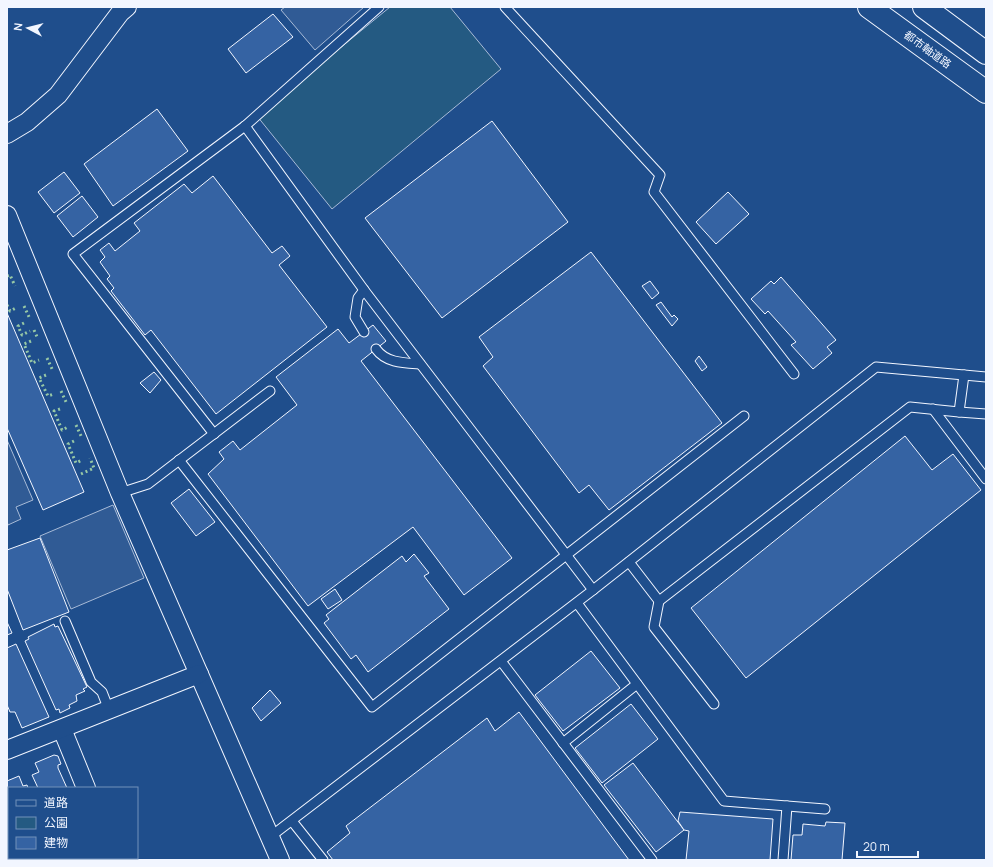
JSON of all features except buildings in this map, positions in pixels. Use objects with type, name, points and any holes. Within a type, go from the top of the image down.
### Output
[{"type":"main road","name":"都市軸道路","points":[[869,7],[986,92]]},
{"type":"main road","points":[[924,7],[986,53]]},
{"type":"street","points":[[7,134],[27,122],[58,95],[120,13],[127,7]]},
{"type":"street","points":[[7,215],[120,493],[280,860]]},
{"type":"street","points":[[7,750],[199,674]]},
{"type":"street","points":[[62,729],[86,787]]},
{"type":"lane","points":[[214,434],[73,254],[245,126],[380,7]]},
{"type":"lane","points":[[505,7],[660,175],[654,192],[794,374]]},
{"type":"lane","points":[[245,126],[364,290],[593,590]]},
{"type":"lane","points":[[364,290],[358,298],[355,317],[364,332]]},
{"type":"lane","points":[[376,349],[380,354],[390,360],[420,364]]},
{"type":"lane","points":[[270,837],[577,603],[876,367],[986,377]]},
{"type":"lane","points":[[959,412],[964,375]]},
{"type":"lane","points":[[120,493],[148,484],[270,391]]},
{"type":"lane","points":[[714,704],[654,627],[659,601],[910,406],[986,414]]},
{"type":"lane","points":[[933,409],[986,479]]},
{"type":"lane","points":[[180,460],[372,707],[744,416]]},
{"type":"lane","points":[[629,562],[659,601]]},
{"type":"lane","points":[[577,603],[724,802],[825,809]]},
{"type":"lane","points":[[65,621],[91,682],[102,692],[109,710]]},
{"type":"lane","points":[[501,661],[652,860]]},
{"type":"lane","points":[[563,743],[637,684]]},
{"type":"lane","points":[[782,860],[787,806]]},
{"type":"lane","points":[[292,821],[323,860]]},
{"type":"green space","points":[[390,7],[450,7],[501,69],[332,209],[257,116]]},
{"type":"shaded area","points":[[285,7],[364,7],[315,50],[281,10]]},
{"type":"shaded area","points":[[7,440],[33,500],[16,507],[21,519],[8,525],[7,521]]},
{"type":"shaded area","points":[[113,505],[144,578],[71,609],[40,536]]},
{"type":"hedge","points":[[7,276],[10,275],[15,286]]},
{"type":"hedge","points":[[7,305],[10,311],[16,308]]},
{"type":"hedge","points":[[24,306],[30,319]]},
{"type":"hedge","points":[[24,323],[18,326],[22,335],[30,331]]},
{"type":"hedge","points":[[34,330],[38,339]]},
{"type":"hedge","points":[[31,341],[24,344],[32,363],[39,360]]},
{"type":"hedge","points":[[47,358],[53,371]]},
{"type":"hedge","points":[[46,375],[39,378],[48,396],[54,394]]},
{"type":"hedge","points":[[61,391],[67,404]]},
{"type":"hedge","points":[[60,409],[54,411],[62,430],[68,427]]},
{"type":"hedge","points":[[76,425],[82,438]]},
{"type":"hedge","points":[[74,441],[68,444],[76,463],[82,460]]},
{"type":"hedge","points":[[81,474],[94,468],[90,458]]}]
